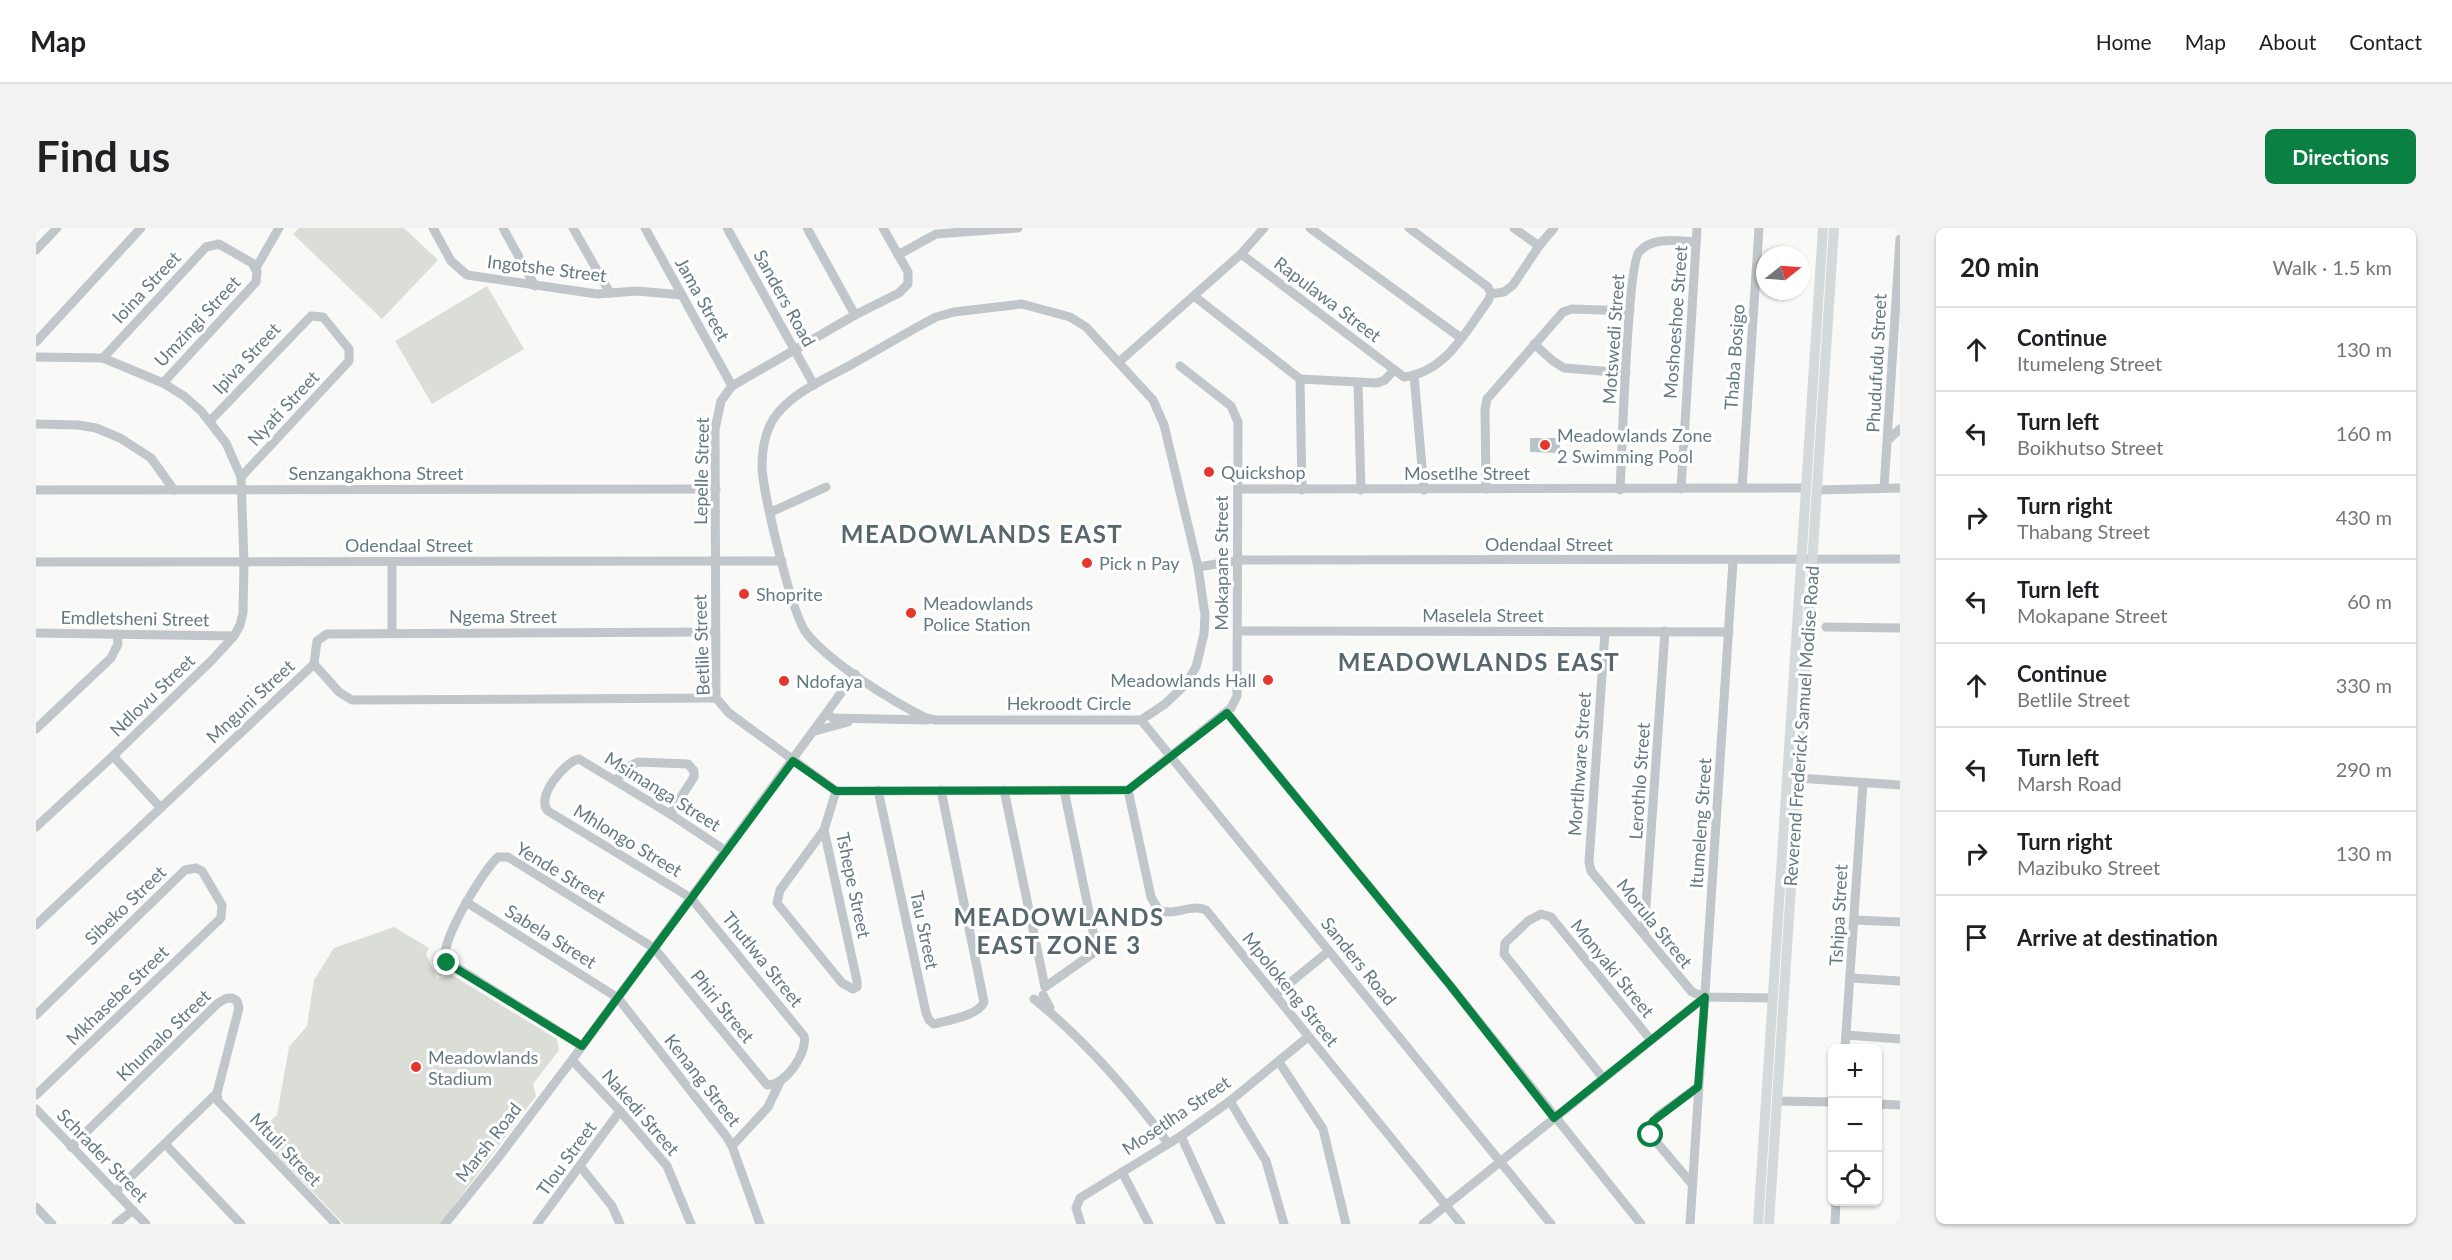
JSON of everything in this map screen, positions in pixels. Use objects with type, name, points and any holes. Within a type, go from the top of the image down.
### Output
[{"type":"main road","name":"Reverend Frederick Samuel Modise Road","points":[[1758,1224],[1823,228]]},
{"type":"main road","name":"Reverend Frederick Samuel Modise Road","points":[[1769,1224],[1834,228]]},
{"type":"street","points":[[36,250],[57,228]]},
{"type":"street","points":[[36,342],[141,228]]},
{"type":"street","points":[[256,268],[279,228]]},
{"type":"street","name":"Ingotshe Street","points":[[433,228],[451,261],[460,271],[487,279],[610,293],[637,291],[682,295]]},
{"type":"street","points":[[503,228],[535,286]]},
{"type":"street","points":[[573,228],[610,293]]},
{"type":"street","name":"Jama Street","points":[[645,228],[732,386]]},
{"type":"street","name":"Sanders Road","points":[[727,228],[814,385]]},
{"type":"street","points":[[807,228],[855,315]]},
{"type":"street","points":[[732,386],[904,289],[910,278],[884,228]]},
{"type":"street","points":[[898,255],[936,234],[1017,228]]},
{"type":"street","points":[[1119,362],[1241,254],[1264,228]]},
{"type":"street","points":[[1310,228],[1461,338]]},
{"type":"street","points":[[1194,296],[1300,379],[1377,383],[1385,380],[1394,370],[1404,377],[1414,375],[1448,355],[1491,294],[1488,287],[1409,228]]},
{"type":"street","points":[[1514,228],[1539,246]]},
{"type":"street","points":[[1491,294],[1504,292],[1513,285],[1554,228]]},
{"type":"street","name":"Moshoeshoe Street","points":[[1681,489],[1697,228]]},
{"type":"street","name":"Thaba Bosigo","points":[[1742,488],[1759,228]]},
{"type":"street","name":"Motswedi Street","points":[[1620,490],[1634,263],[1644,247],[1664,241],[1696,242]]},
{"type":"street","name":"Phudufudu Street","points":[[1884,488],[1897,351],[1900,241]]},
{"type":"street","name":"Ioina Street","points":[[103,358],[206,247],[216,243],[256,268]]},
{"type":"street","name":"Rapulawa Street","points":[[1241,254],[1394,370]]},
{"type":"street","name":"Umzingi Street","points":[[163,383],[256,282],[258,277],[256,268]]},
{"type":"street","name":"Hekroodt Circle","points":[[1010,305],[1031,305],[1078,322],[1096,337],[1153,400],[1159,413],[1198,567],[1205,615],[1202,649],[1196,667],[1186,684],[1177,694],[1141,720],[935,720],[913,711],[855,674],[818,645],[799,621],[782,561],[762,467],[768,429],[786,405],[814,385],[936,317],[1010,305]]},
{"type":"street","points":[[1486,489],[1485,403],[1492,392],[1554,321],[1568,310],[1630,311]]},
{"type":"street","name":"Ipiva Street","points":[[210,421],[306,319],[315,315],[323,317],[349,349],[349,361]]},
{"type":"street","points":[[1534,344],[1552,361],[1564,368],[1626,373]]},
{"type":"street","points":[[36,357],[103,358]]},
{"type":"street","name":"Ndlovu Street","points":[[36,827],[114,756],[212,660],[234,636],[243,613],[243,490],[242,477],[234,456],[210,421],[184,396],[163,383],[103,358]]},
{"type":"street","name":"Nyati Street","points":[[242,477],[349,361]]},
{"type":"street","name":"Mokapane Street","points":[[1180,366],[1220,396],[1235,411],[1238,422],[1237,696],[1227,713]]},
{"type":"street","points":[[1414,375],[1424,490]]},
{"type":"street","points":[[1300,379],[1302,490]]},
{"type":"street","points":[[1358,383],[1361,490]]},
{"type":"street","name":"Lepelle Street","points":[[716,561],[715,429],[717,413],[732,386]]},
{"type":"street","points":[[36,424],[87,426],[120,438],[151,458],[174,490]]},
{"type":"street","points":[[1888,440],[1900,429]]},
{"type":"street","points":[[771,512],[826,487]]},
{"type":"street","name":"Mosetlhe Street","points":[[1238,489],[1805,488]]},
{"type":"street","points":[[1817,490],[1900,488]]},
{"type":"street","name":"Senzangakhona Street","points":[[36,490],[716,489]]},
{"type":"street","name":"Odendaal Street","points":[[1198,567],[1237,560],[1900,559]]},
{"type":"street","name":"Betlile Street","points":[[716,561],[716,698],[729,712],[836,791]]},
{"type":"street","name":"Odendaal Street","points":[[36,562],[782,561]]},
{"type":"street","name":"Itumeleng Street","points":[[1690,1224],[1733,561]]},
{"type":"street","points":[[392,562],[392,633]]},
{"type":"street","points":[[1826,627],[1900,627]]},
{"type":"street","name":"Lerothlo Street","points":[[1644,934],[1665,631]]},
{"type":"street","name":"Ngema Street","points":[[314,664],[316,646],[323,635],[716,632]]},
{"type":"street","name":"Maselela Street","points":[[1238,632],[1728,632]]},
{"type":"street","name":"Mortlhware Street","points":[[1589,862],[1605,632]]},
{"type":"street","name":"Emdletsheni Street","points":[[36,633],[234,636]]},
{"type":"street","points":[[36,729],[111,658],[117,644],[117,634]]},
{"type":"street","name":"Mnguni Street","points":[[36,925],[314,664],[339,692],[352,700],[716,698]]},
{"type":"street","name":"Marsh Road","points":[[444,1224],[498,1158],[572,1060],[855,674]]},
{"type":"street","points":[[836,791],[1128,790],[1227,713],[1449,984],[1641,1224]]},
{"type":"street","points":[[827,714],[833,718],[935,720]]},
{"type":"street","points":[[815,730],[862,719]]},
{"type":"street","name":"Sanders Road","points":[[1141,720],[1551,1224]]},
{"type":"street","points":[[114,756],[160,807]]},
{"type":"street","name":"Msimanga Street","points":[[548,811],[544,805],[545,795],[560,773],[574,760],[583,761],[726,851]]},
{"type":"street","points":[[616,780],[630,766],[638,762],[677,762],[688,765],[694,771],[694,777],[670,814]]},
{"type":"street","points":[[1798,778],[1900,785]]},
{"type":"street","name":"Tshipa Street","points":[[1845,1044],[1863,783]]},
{"type":"street","name":"Tau Street","points":[[878,790],[928,1020],[934,1024],[974,1012],[982,1007],[984,1002],[941,790]]},
{"type":"street","points":[[1004,790],[1041,994],[1055,1016],[1103,1064],[1168,1143]]},
{"type":"street","points":[[1041,994],[1092,954],[1095,946],[1064,790]]},
{"type":"street","name":"Mpolokeng Street","points":[[1128,790],[1151,897],[1158,909],[1166,912],[1193,907],[1206,910],[1461,1224]]},
{"type":"street","name":"Tshepe Street","points":[[824,830],[857,987],[850,989],[842,983],[777,903],[778,893],[824,830],[836,791]]},
{"type":"street","name":"Mhlongo Street","points":[[548,811],[691,898]]},
{"type":"street","name":"Yende Street","points":[[466,902],[494,861],[498,857],[506,856],[654,948]]},
{"type":"street","name":"Morula Street","points":[[1589,862],[1593,873],[1689,990],[1705,997]]},
{"type":"street","name":"Sibeko Street","points":[[36,1015],[185,870],[196,868],[204,873],[222,905],[221,918]]},
{"type":"street","name":"Thutlwa Street","points":[[691,898],[805,1038],[800,1057],[782,1080]]},
{"type":"street","points":[[466,902],[444,949],[445,960],[582,1046]]},
{"type":"street","name":"Sabela Street","points":[[466,902],[618,998]]},
{"type":"street","name":"Monyaki Street","points":[[1603,1078],[1504,954],[1505,943],[1528,921],[1541,914],[1551,917],[1650,1039]]},
{"type":"street","name":"Mkhasebe Street","points":[[36,1095],[221,918]]},
{"type":"street","points":[[1854,920],[1900,922]]},
{"type":"street","name":"Phiri Street","points":[[654,948],[767,1085],[775,1085],[782,1080]]},
{"type":"street","points":[[1275,995],[1329,951]]},
{"type":"street","points":[[1851,978],[1900,981]]},
{"type":"street","points":[[1423,1224],[1705,997],[1772,998]]},
{"type":"street","name":"Khumalo Street","points":[[71,1147],[217,1004],[232,998],[237,1002],[239,1008],[217,1093]]},
{"type":"street","name":"Kenang Street","points":[[618,998],[732,1146],[760,1224]]},
{"type":"street","points":[[1846,1035],[1900,1039]]},
{"type":"street","name":"Mosetlha Street","points":[[1082,1224],[1076,1212],[1078,1201],[1181,1136],[1230,1101],[1308,1036]]},
{"type":"street","name":"Nakedi Street","points":[[572,1060],[620,1111],[670,1170],[691,1224]]},
{"type":"street","points":[[1279,1062],[1323,1129],[1346,1224]]},
{"type":"street","points":[[732,1146],[768,1107],[782,1080]]},
{"type":"street","points":[[1692,1184],[1653,1138],[1649,1130],[1658,1116],[1698,1087]]},
{"type":"street","points":[[115,1192],[217,1093]]},
{"type":"street","name":"Mtuli Street","points":[[217,1093],[223,1108],[336,1224]]},
{"type":"street","points":[[1230,1101],[1266,1161],[1284,1224]]},
{"type":"street","points":[[1777,1101],[1828,1102]]},
{"type":"street","points":[[1882,1104],[1900,1105]]},
{"type":"street","name":"Schrader Street","points":[[36,1109],[146,1224]]},
{"type":"street","name":"Tlou Street","points":[[540,1223],[620,1111]]},
{"type":"street","points":[[1181,1136],[1221,1224]]},
{"type":"street","points":[[165,1144],[241,1224]]},
{"type":"street","points":[[580,1166],[612,1206],[620,1224]]},
{"type":"street","points":[[1122,1172],[1149,1224]]},
{"type":"street","points":[[1835,1224],[1836,1206]]},
{"type":"street","points":[[36,1207],[52,1224]]},
{"type":"street","points":[[116,1224],[133,1210]]},
{"type":"shaded area","points":[[299,228],[404,228],[438,260],[382,319],[293,234]]},
{"type":"shaded area","points":[[487,286],[524,349],[432,404],[395,341]]},
{"type":"shaded area","name":"Meadowlands Zone 2 Swimming Pool","points":[[1530,438],[1560,438],[1560,453],[1530,452]]},
{"type":"shaded area","name":"Meadowlands Stadium","points":[[394,927],[429,948],[426,954],[437,979],[452,975],[557,1039],[559,1050],[533,1084],[536,1096],[440,1224],[344,1224],[273,1151],[276,1147],[260,1131],[277,1115],[289,1047],[307,1026],[314,980],[334,948]]},
{"type":"place","name":"Meadowlands Zone 2 Swimming Pool","points":[[1545,445]]},
{"type":"place","name":"Quickshop","points":[[1209,472]]},
{"type":"place","name":"Pick n Pay","points":[[1087,563]]},
{"type":"place","name":"Shoprite","points":[[744,594]]},
{"type":"place","name":"Meadowlands Police Station","points":[[911,613]]},
{"type":"place","name":"Meadowlands Hall","points":[[1268,680]]},
{"type":"place","name":"Ndofaya","points":[[784,681]]},
{"type":"place","name":"Meadowlands Stadium","points":[[416,1067]]},
{"type":"district","name":"MEADOWLANDS EAST","points":[[982,533]]},
{"type":"district","name":"MEADOWLANDS EAST","points":[[1479,661]]},
{"type":"district","name":"MEADOWLANDS EAST ZONE 3","points":[[1059,930]]},
{"type":"route","points":[[447,963],[582,1046],[793,761],[836,791],[1128,790],[1227,713],[1449,984],[1554,1118],[1705,997],[1698,1087],[1653,1121],[1649,1127],[1651,1135]]}]
